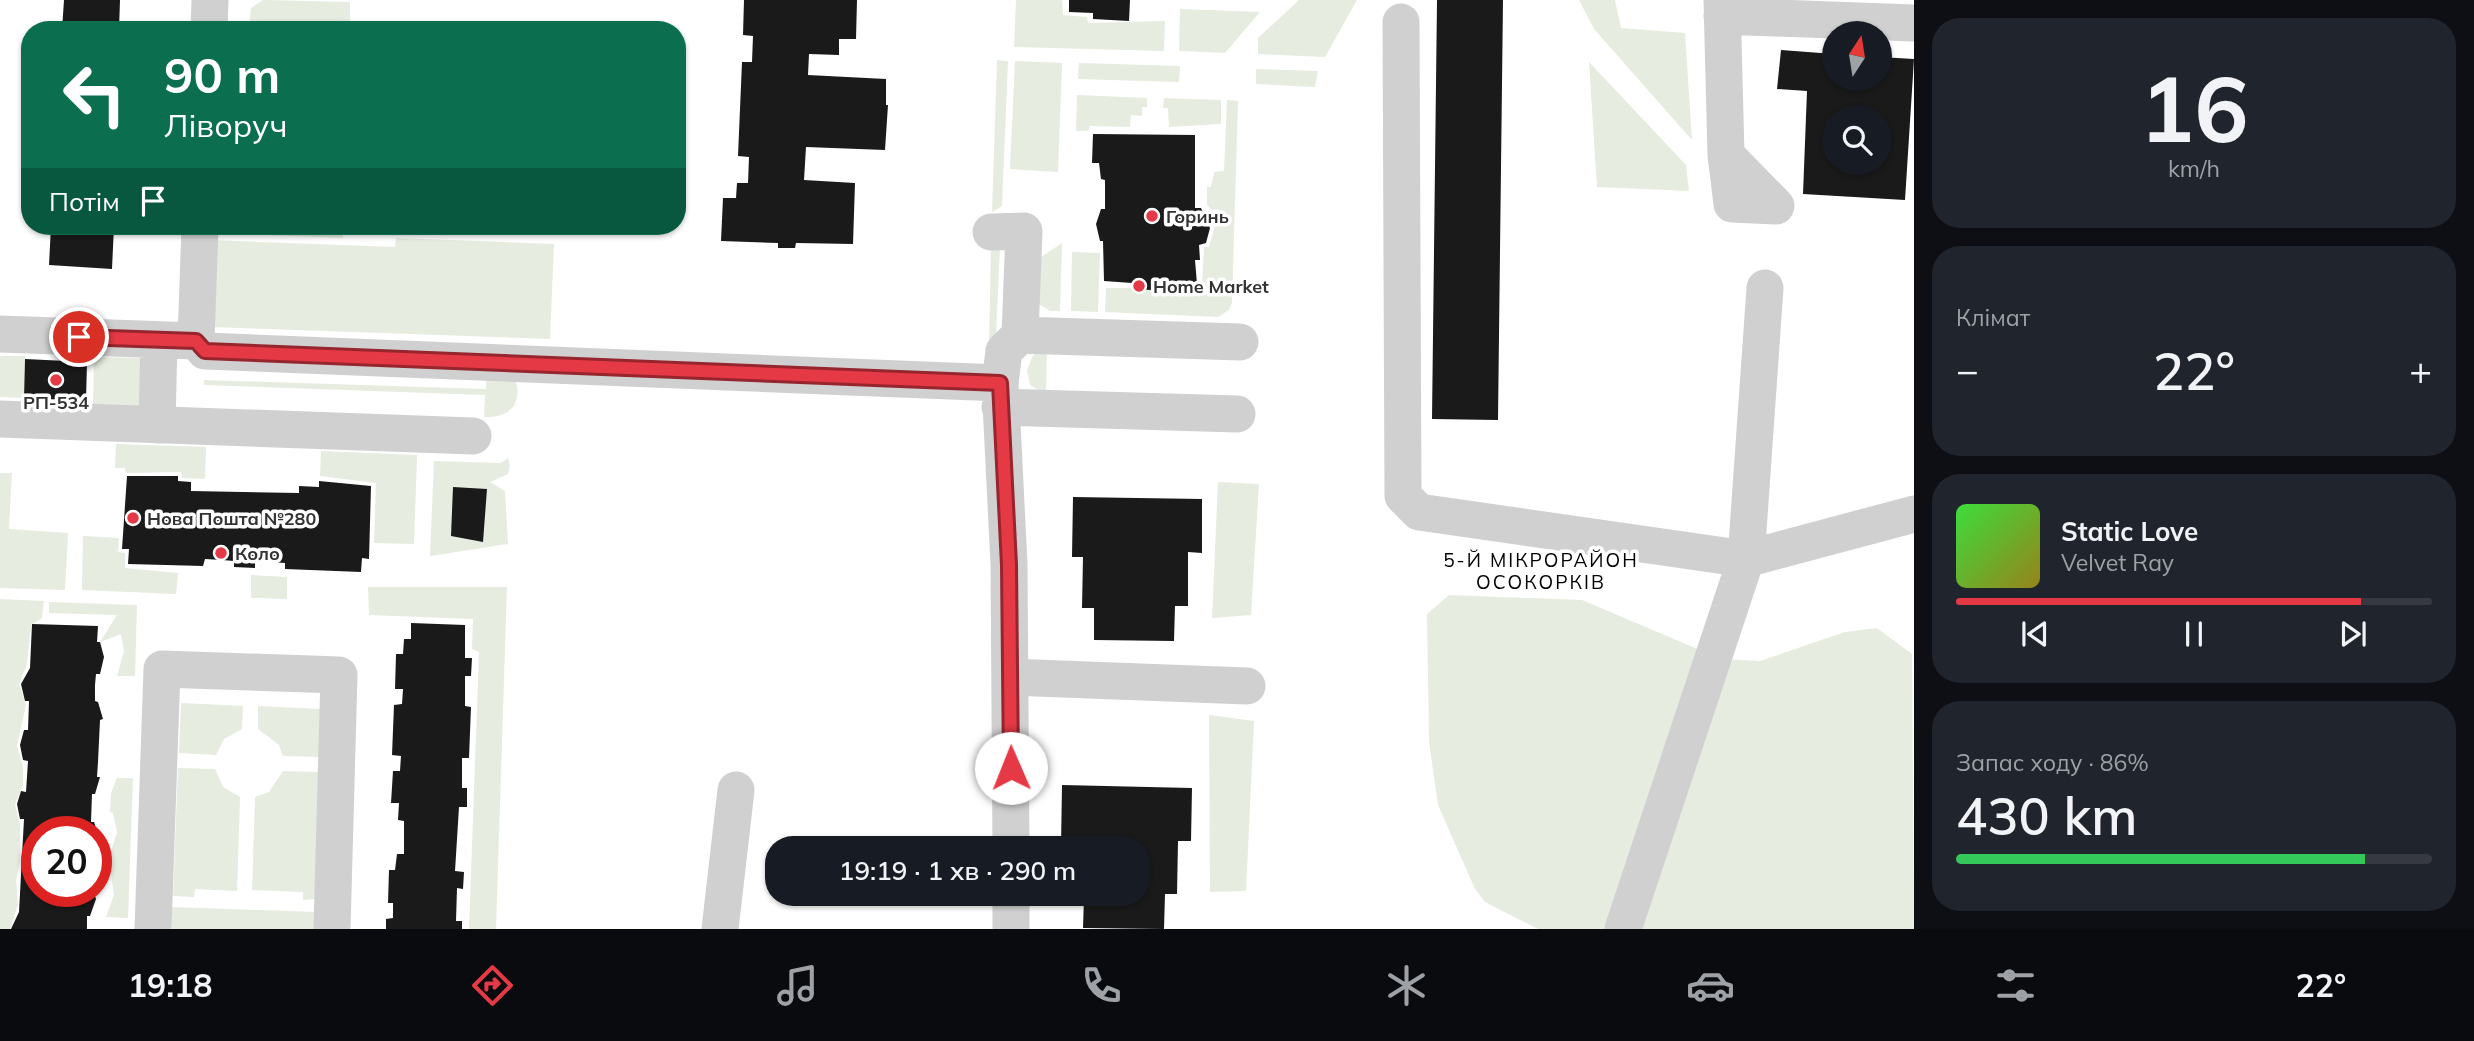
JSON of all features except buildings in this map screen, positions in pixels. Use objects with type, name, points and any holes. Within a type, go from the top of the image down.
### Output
[{"type":"lane","points":[[209,21],[210,0]]},
{"type":"lane","points":[[1726,155],[1722,8],[1914,23]]},
{"type":"lane","points":[[1401,22],[1403,496],[1419,512],[1746,559],[1914,514]]},
{"type":"lane","points":[[991,232],[1024,232],[1020,335],[1004,351],[1000,395],[1009,565],[1012,836]]},
{"type":"lane","points":[[200,235],[196,341],[205,351],[1000,395],[1237,414]]},
{"type":"lane","points":[[1623,929],[1746,559],[1765,288]]},
{"type":"lane","points":[[0,334],[196,341]]},
{"type":"lane","points":[[1020,335],[1240,342]]},
{"type":"lane","points":[[157,425],[159,340]]},
{"type":"lane","points":[[0,419],[473,436]]},
{"type":"lane","points":[[153,929],[162,669],[339,675],[332,929]]},
{"type":"lane","points":[[1010,677],[1247,686]]},
{"type":"lane","points":[[720,929],[736,790]]},
{"type":"lane","points":[[1011,906],[1011,929]]},
{"type":"shaded area","points":[[263,0],[350,2],[350,21],[250,21],[251,8]]},
{"type":"shaded area","points":[[1016,0],[1062,0],[1063,15],[1087,17],[1088,23],[1165,21],[1164,51],[1014,47]]},
{"type":"shaded area","points":[[1299,0],[1357,0],[1325,57],[1258,54],[1258,38]]},
{"type":"shaded area","points":[[1579,0],[1615,0],[1621,28],[1685,33],[1692,140],[1594,29]]},
{"type":"shaded area","points":[[1180,9],[1260,12],[1225,53],[1179,51]]},
{"type":"shaded area","points":[[997,60],[1008,61],[1002,206],[992,212]]},
{"type":"shaded area","points":[[1015,61],[1062,63],[1058,172],[1010,169]]},
{"type":"shaded area","points":[[1589,62],[1686,165],[1689,191],[1597,187]]},
{"type":"shaded area","points":[[1079,63],[1180,66],[1179,82],[1078,79]]},
{"type":"shaded area","points":[[1256,69],[1318,71],[1315,87],[1256,84]]},
{"type":"shaded area","points":[[1077,95],[1147,98],[1147,107],[1142,107],[1142,116],[1131,115],[1130,127],[1090,126],[1088,131],[1076,131]]},
{"type":"shaded area","points":[[1164,98],[1221,100],[1221,124],[1169,127],[1168,108],[1163,108]]},
{"type":"shaded area","points":[[1227,100],[1238,101],[1232,303],[1229,310],[1218,317],[1105,312],[1106,288],[1202,288],[1204,247],[1209,247],[1215,226],[1220,224],[1218,209],[1212,210],[1207,205],[1207,187],[1211,187],[1214,172],[1224,171]]},
{"type":"shaded area","points":[[266,235],[343,235],[343,238]]},
{"type":"shaded area","points":[[396,238],[554,244],[550,339],[210,327],[207,240],[395,247]]},
{"type":"shaded area","points":[[991,242],[1000,247],[996,335],[989,348]]},
{"type":"shaded area","points":[[1062,243],[1060,311],[1050,311],[1036,302],[1038,259]]},
{"type":"shaded area","points":[[1072,252],[1100,253],[1098,312],[1071,311]]},
{"type":"shaded area","points":[[1047,349],[1046,394],[1030,385],[1027,370],[1033,355]]},
{"type":"shaded area","points":[[0,356],[25,356],[24,398],[0,397]]},
{"type":"shaded area","points":[[94,357],[142,358],[140,407],[93,406]]},
{"type":"shaded area","points":[[487,368],[516,382],[517,390],[517,398],[511,409],[493,417],[484,417],[485,395],[204,385],[204,380],[486,389]]},
{"type":"shaded area","points":[[116,444],[206,447],[205,479],[182,478],[181,472],[126,473],[125,468],[115,468]]},
{"type":"shaded area","points":[[321,451],[417,455],[414,544],[374,543],[376,483],[320,476]]},
{"type":"shaded area","points":[[508,458],[508,474],[490,482],[505,491],[508,544],[430,556],[434,461],[501,463]]},
{"type":"shaded area","points":[[0,473],[12,473],[9,529],[68,533],[65,590],[0,588]]},
{"type":"shaded area","points":[[1218,482],[1259,484],[1251,615],[1212,618]]},
{"type":"shaded area","points":[[83,536],[119,538],[118,552],[125,553],[125,568],[178,573],[176,594],[82,590]]},
{"type":"shaded area","points":[[251,575],[287,577],[287,599],[251,598]]},
{"type":"shaded area","points":[[368,587],[507,587],[496,929],[469,929],[479,652],[472,649],[473,619],[369,615]]},
{"type":"shaded area","points":[[1449,595],[1582,600],[1721,659],[1760,661],[1845,632],[1877,628],[1912,654],[1914,929],[1538,929],[1485,902],[1475,889],[1438,805],[1429,742],[1427,614]]},
{"type":"shaded area","points":[[0,599],[44,601],[42,618],[31,625],[27,664],[19,684],[26,705],[17,746],[23,767],[23,784],[15,805],[20,824],[20,861],[16,881],[18,904],[10,929],[0,929]]},
{"type":"shaded area","points":[[49,602],[137,605],[135,676],[117,676],[124,651],[121,634],[100,642],[117,615],[49,613]]},
{"type":"shaded area","points":[[181,703],[243,706],[242,729],[224,739],[216,755],[179,753]]},
{"type":"shaded area","points":[[258,706],[323,709],[321,757],[283,756],[279,745],[258,729]]},
{"type":"shaded area","points":[[1209,715],[1254,721],[1246,891],[1210,892]]},
{"type":"shaded area","points":[[178,768],[215,769],[223,787],[240,797],[237,891],[195,889],[194,897],[173,896]]},
{"type":"shaded area","points":[[283,771],[319,772],[316,899],[303,900],[303,892],[252,890],[255,797],[269,792]]},
{"type":"shaded area","points":[[117,778],[133,778],[128,918],[106,917],[112,907],[114,895],[112,849],[117,832],[113,813],[110,812],[111,793]]},
{"type":"shaded area","points":[[172,907],[315,912],[315,929],[172,929]]},
{"type":"place","name":"Горинь","points":[[1152,216]]},
{"type":"place","name":"Home Market","points":[[1139,286]]},
{"type":"place","name":"РП-534","points":[[56,380]]},
{"type":"place","name":"Нова Пошта №280","points":[[133,518]]},
{"type":"place","name":"Коло","points":[[221,553]]},
{"type":"district","name":"5-Й МІКРОРАЙОН ОСОКОРКІВ","points":[[1541,571]]},
{"type":"route","points":[[79,337],[196,341],[205,351],[1000,383],[1009,565],[1011,768]]}]
